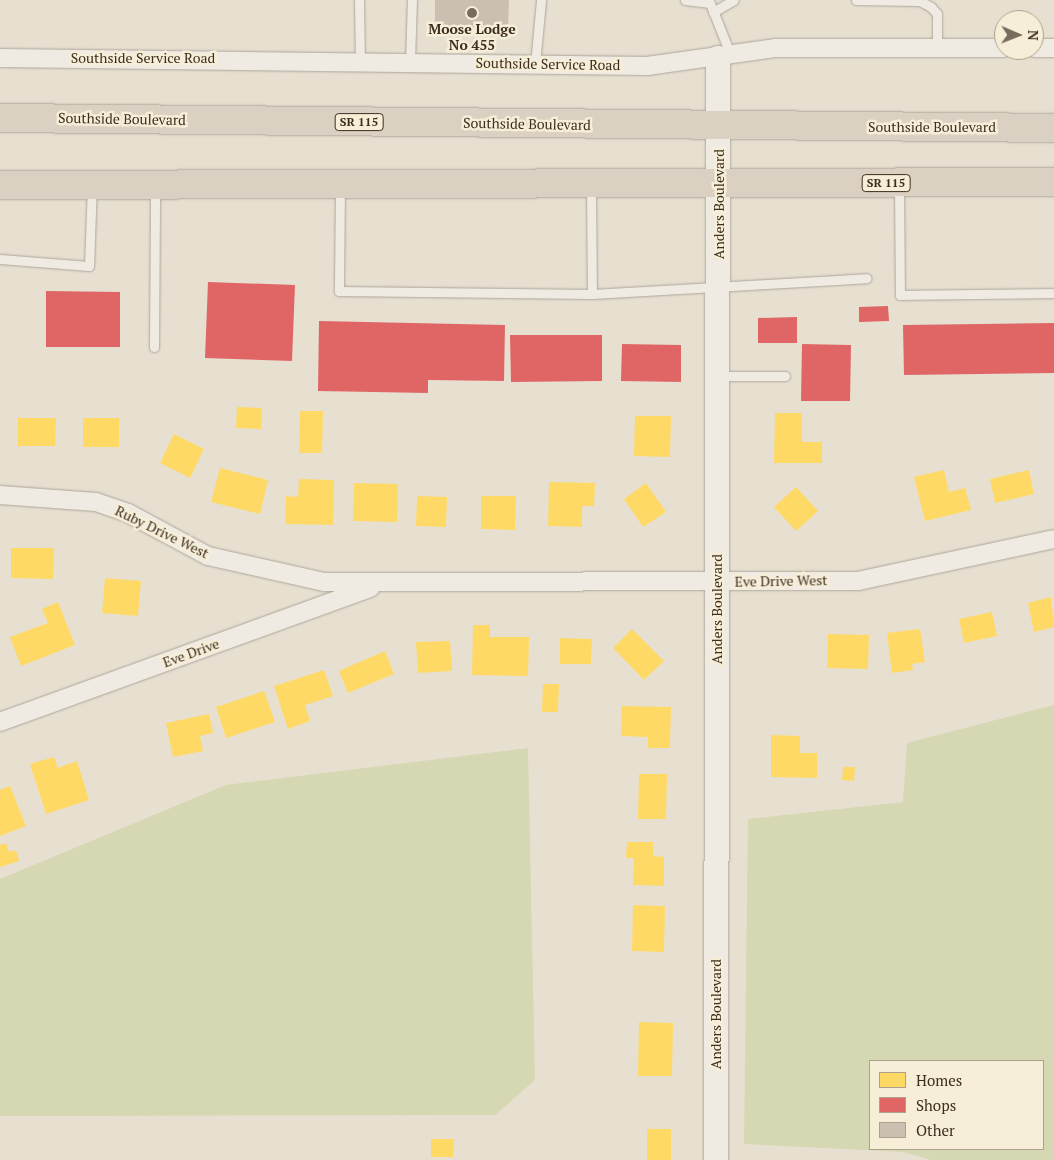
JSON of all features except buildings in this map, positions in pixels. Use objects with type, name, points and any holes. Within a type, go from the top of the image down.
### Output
[{"type":"highway","name":"Southside Boulevard","points":[[0,118],[1054,128]]},
{"type":"highway","name":"SR 115","points":[[0,185],[340,187],[1054,182]]},
{"type":"street","name":"Southside Service Road","points":[[0,58],[648,66],[724,57],[776,48],[994,48]]},
{"type":"street","name":"Anders Boulevard","points":[[716,1160],[719,126],[724,57]]},
{"type":"street","name":"Ruby Drive West","points":[[0,495],[36,494],[96,502],[128,512],[208,556],[258,571],[324,582],[382,585]]},
{"type":"street","name":"Eve Drive West","points":[[382,585],[717,582],[890,578],[1054,539]]},
{"type":"street","name":"Eve Drive","points":[[0,722],[382,585]]},
{"type":"lane","points":[[359,0],[360,61]]},
{"type":"lane","points":[[410,62],[412,0]]},
{"type":"lane","points":[[535,64],[541,0]]},
{"type":"lane","points":[[685,0],[710,3],[724,57]]},
{"type":"lane","points":[[713,12],[734,0]]},
{"type":"lane","points":[[856,0],[920,1],[931,7],[936,14],[937,48]]},
{"type":"lane","points":[[899,183],[900,295],[1054,293]]},
{"type":"lane","points":[[591,185],[592,294]]},
{"type":"lane","points":[[0,259],[88,266],[92,186]]},
{"type":"lane","points":[[154,348],[155,187]]},
{"type":"lane","points":[[340,187],[339,291],[592,294],[718,284],[867,278]]},
{"type":"lane","points":[[718,376],[785,376]]},
{"type":"green space","points":[[1054,705],[1054,1160],[931,1160],[904,1152],[744,1144],[748,819],[903,802],[907,743]]},
{"type":"green space","points":[[528,748],[535,1080],[495,1115],[0,1116],[0,879],[226,785]]},
{"type":"place","name":"Moose Lodge No 455","points":[[472,13]]}]
